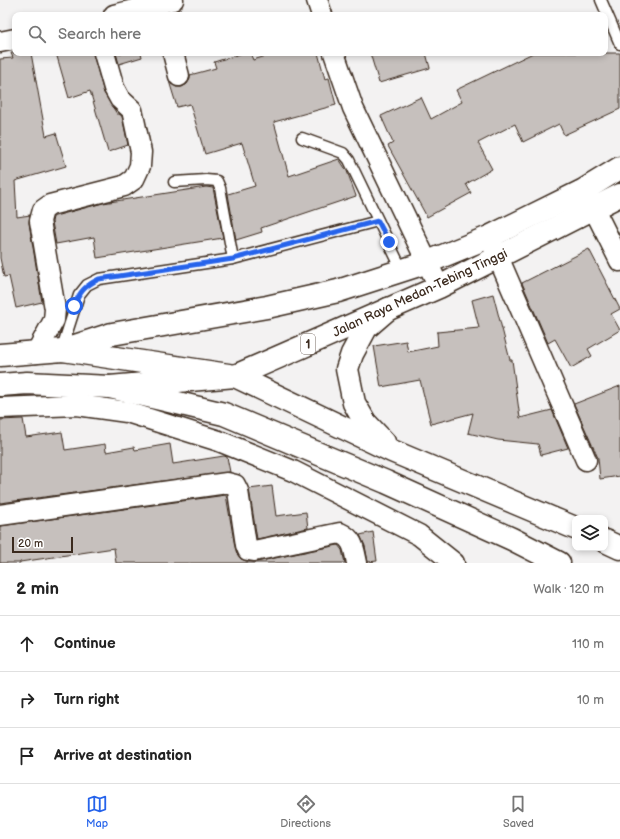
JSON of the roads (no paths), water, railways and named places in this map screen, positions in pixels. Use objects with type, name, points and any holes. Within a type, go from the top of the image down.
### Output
[{"type":"highway","name":"Jalan Raya Medan-Tebing Tinggi","points":[[0,384],[27,383],[110,387],[235,376],[388,309],[499,257],[589,199],[620,168]]},
{"type":"highway","name":"Jalan Raya Medan-Tebing Tinggi","points":[[0,355],[62,350],[112,334],[267,307],[338,291],[428,262],[589,199],[620,195]]},
{"type":"highway","points":[[388,309],[366,328],[352,354],[347,369],[354,403],[365,422],[392,451]]},
{"type":"highway","points":[[62,350],[235,376],[392,451],[572,527]]},
{"type":"highway","points":[[110,387],[224,414],[386,482],[512,539],[559,563]]},
{"type":"highway","points":[[512,539],[546,563]]},
{"type":"highway","points":[[608,542],[620,548]]},
{"type":"street","points":[[317,0],[321,12]]},
{"type":"street","points":[[131,12],[166,6]]},
{"type":"street","points":[[0,42],[12,39]]},
{"type":"street","points":[[36,353],[54,320],[55,309],[40,221],[43,210],[50,205],[124,186],[134,179],[140,166],[141,152],[132,110],[120,99],[114,88],[105,56]]},
{"type":"street","points":[[174,56],[179,76]]},
{"type":"street","points":[[335,56],[352,108],[439,286]]},
{"type":"street","points":[[589,199],[620,261]]},
{"type":"street","points":[[489,237],[586,460]]},
{"type":"street","points":[[0,408],[77,405],[127,412],[219,441],[293,471],[419,535],[435,556],[454,563]]},
{"type":"street","points":[[0,515],[227,483],[234,485],[238,491],[248,550],[254,551],[340,533],[348,537],[353,547],[357,563]]},
{"type":"lane","points":[[601,0],[606,12]]},
{"type":"lane","points":[[608,16],[620,44]]},
{"type":"lane","points":[[302,138],[343,153],[349,160],[402,270]]},
{"type":"lane","points":[[174,182],[206,180],[217,181],[220,188],[233,259]]},
{"type":"lane","points":[[62,350],[79,295],[87,285],[99,279],[233,259],[378,221]]}]
